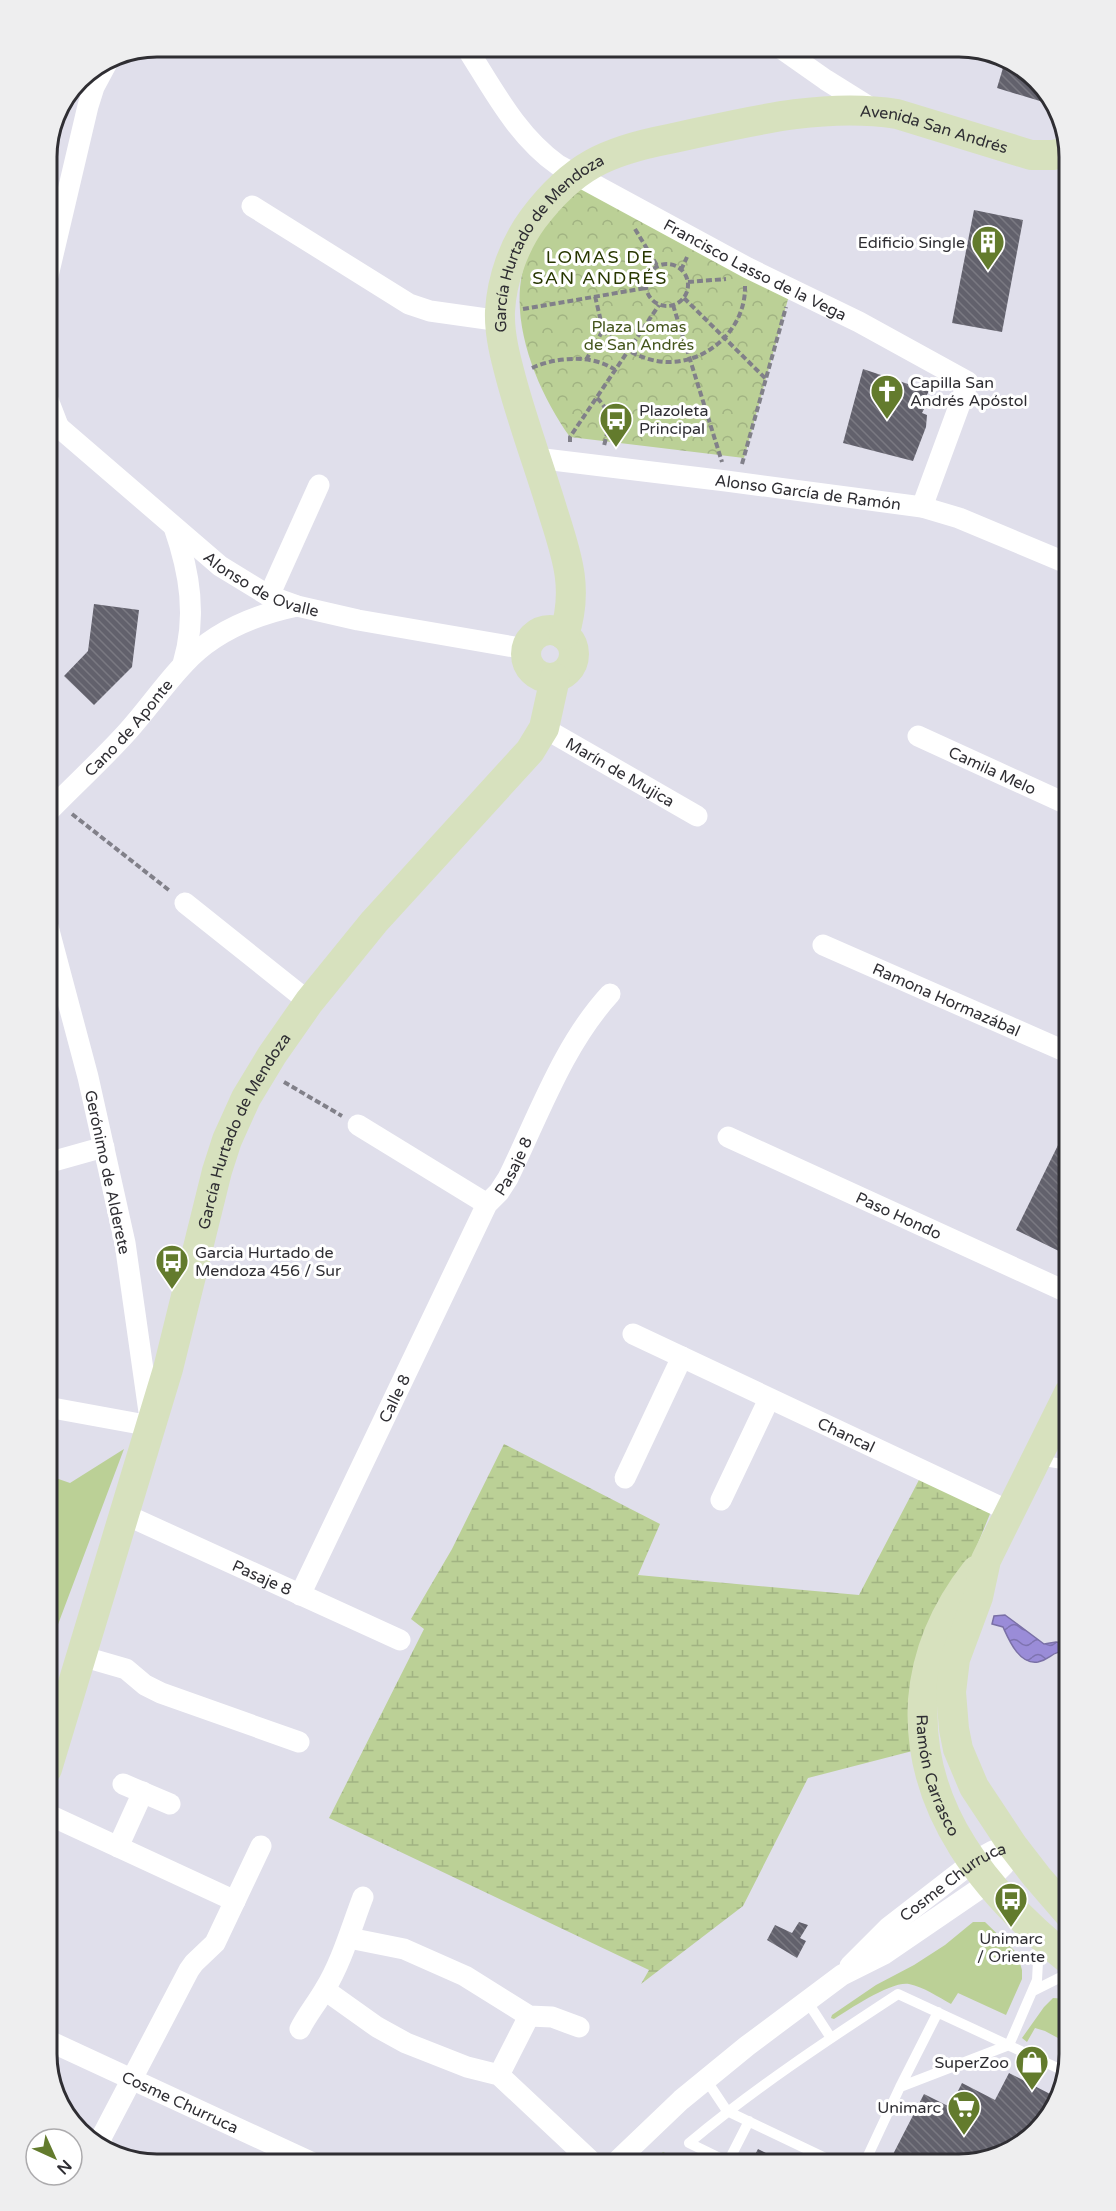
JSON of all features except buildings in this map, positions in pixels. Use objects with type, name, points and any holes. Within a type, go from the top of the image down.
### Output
[{"type":"street","name":"Francisco Lasso de la Vega","points":[[472,57],[517,127],[529,141],[558,165],[748,268],[859,322],[968,381],[922,507]]},
{"type":"street","name":"Avenida San Andrés","points":[[794,57],[875,110],[897,114],[1019,153],[1042,156],[1059,153]]},
{"type":"street","points":[[57,237],[85,115],[100,75]]},
{"type":"street","name":"García Hurtado de Mendoza","points":[[564,635],[571,603],[570,570],[521,417],[508,364],[511,315],[505,279],[518,244],[541,209],[575,175],[605,156],[625,148],[819,112],[875,110]]},
{"type":"street","points":[[252,206],[409,304],[430,311],[511,315]]},
{"type":"street","name":"Alonso de Ovalle","points":[[57,425],[220,566],[269,596],[297,606],[358,620],[526,649]]},
{"type":"street","name":"Alonso García de Ramón","points":[[536,458],[922,507],[959,518],[1059,559]]},
{"type":"street","points":[[269,596],[319,485]]},
{"type":"street","name":"Cano de Aponte","points":[[174,527],[185,560],[191,593],[190,636],[183,664]]},
{"type":"street","name":"Cano de Aponte","points":[[57,803],[120,739],[183,664],[209,641],[236,625],[266,613],[297,606]]},
{"type":"street","points":[[551,630],[564,635],[572,646],[573,659],[567,671],[555,678],[535,674],[527,663],[526,649],[533,637],[538,633],[551,630]]},
{"type":"street","name":"García Hurtado de Mendoza","points":[[57,1732],[168,1369],[217,1171],[236,1119],[262,1070],[309,1002],[374,922],[526,756],[544,728],[555,678]]},
{"type":"street","name":"Marín de Mujica","points":[[544,728],[697,816]]},
{"type":"street","name":"Camila Melo","points":[[918,736],[1059,801]]},
{"type":"street","points":[[185,903],[309,1002]]},
{"type":"street","name":"Ramona Hormazábal","points":[[823,945],[1059,1048]]},
{"type":"street","name":"Gerónimo de Alderete","points":[[57,961],[85,1066],[125,1244],[151,1426]]},
{"type":"street","name":"Pasaje 8","points":[[358,1125],[487,1204],[508,1178],[574,1042],[590,1017],[610,994]]},
{"type":"street","name":"Paso Hondo","points":[[728,1137],[1059,1288]]},
{"type":"street","points":[[57,1160],[104,1147]]},
{"type":"street","name":"Calle 8","points":[[300,1595],[487,1204]]},
{"type":"street","name":"Chancal","points":[[633,1334],[1011,1512]]},
{"type":"street","points":[[625,1478],[682,1357]]},
{"type":"street","points":[[721,1500],[769,1399]]},
{"type":"street","points":[[57,1409],[151,1426]]},
{"type":"street","name":"Ramón Carrasco","points":[[1059,1415],[986,1560],[957,1596],[942,1625],[928,1664],[923,1711],[925,1756],[929,1776],[944,1814],[981,1872],[1038,1934],[1059,1951]]},
{"type":"street","name":"Pasaje 8","points":[[124,1514],[400,1640]]},
{"type":"street","name":"Ramón Carrasco","points":[[986,1560],[978,1597],[955,1659],[952,1711],[958,1749],[984,1805],[1037,1877],[1059,1902]]},
{"type":"street","points":[[81,1656],[126,1669],[145,1685],[161,1693],[299,1742]]},
{"type":"street","points":[[123,1784],[170,1804]]},
{"type":"street","points":[[117,1847],[143,1792]]},
{"type":"street","points":[[57,1819],[236,1901]]},
{"type":"street","points":[[102,2137],[189,1970],[215,1943],[261,1846]]},
{"type":"street","name":"Cosme Churruca","points":[[624,2154],[705,2078],[842,1975],[889,1927],[981,1872],[993,1851],[1013,1846]]},
{"type":"street","points":[[300,2029],[308,2013],[325,1990],[349,1938],[363,1897]]},
{"type":"street","points":[[349,1938],[404,1949],[474,1981],[529,2016],[552,2017],[579,2027]]},
{"type":"street","points":[[325,1990],[377,2027],[406,2043],[467,2067],[499,2075],[583,2154]]},
{"type":"street","points":[[499,2075],[529,2016]]},
{"type":"street","name":"Cosme Churruca","points":[[57,2045],[293,2154]]},
{"type":"lane","points":[[1037,1460],[1059,1464]]},
{"type":"lane","points":[[900,2087],[1009,2045],[1033,1991],[1039,1967],[1038,1934]]},
{"type":"lane","points":[[1033,1991],[1059,1978]]},
{"type":"lane","points":[[712,2154],[689,2143],[727,2111],[898,1994],[1058,2068]]},
{"type":"lane","points":[[807,2001],[831,2038]]},
{"type":"lane","points":[[869,2154],[938,2012]]},
{"type":"lane","points":[[705,2078],[727,2111],[817,2154]]},
{"type":"lane","points":[[732,2154],[749,2121]]},
{"type":"path","points":[[630,220],[658,267]]},
{"type":"path","points":[[666,264],[677,267],[688,278],[688,290],[684,298],[673,305],[659,305],[650,298],[646,288],[650,273],[666,264]]},
{"type":"path","points":[[595,296],[603,330],[614,342],[628,351],[664,362],[690,358],[716,346],[725,338],[742,309],[745,293],[744,278]]},
{"type":"path","points":[[511,315],[595,296],[646,288]]},
{"type":"path","points":[[684,298],[766,379]]},
{"type":"path","points":[[744,458],[787,303]]},
{"type":"path","points":[[570,438],[659,305]]},
{"type":"path","points":[[673,305],[721,455]]},
{"type":"path","points":[[586,360],[603,330]]},
{"type":"path","points":[[533,367],[556,360],[586,360],[603,363],[615,370]]},
{"type":"path","points":[[597,398],[604,404],[608,413],[609,428],[605,441]]},
{"type":"path","points":[[57,812],[185,903]]},
{"type":"path","points":[[262,1070],[358,1125]]},
{"type":"green space","name":"Plaza Lomas de San Andrés","points":[[580,181],[790,292],[744,458],[570,437],[559,420],[538,381],[530,360],[520,316],[520,295],[522,274],[531,248],[545,224]]},
{"type":"green space","points":[[504,1444],[660,1524],[638,1575],[859,1595],[921,1476],[992,1509],[953,1604],[924,1748],[808,1778],[743,1906],[641,1984],[649,1970],[329,1818],[424,1629],[411,1619],[452,1549]]},
{"type":"green space","points":[[124,1449],[57,1627],[57,1478],[70,1483]]},
{"type":"green space","points":[[973,1922],[985,1922],[1017,1953],[1022,1979],[1006,2015],[958,1993],[951,2004],[915,1985],[901,1984],[882,1991],[834,2019],[831,2018],[832,2015],[876,1985],[945,1945]]},
{"type":"green space","points":[[1053,1998],[1059,1998],[1059,2039],[1035,2028],[1027,2042],[1022,2038]]},
{"type":"water","points":[[1005,1615],[1044,1644],[1059,1642],[1059,1652],[1038,1662],[1025,1660],[1008,1638],[1003,1627],[992,1624],[994,1616]]},
{"type":"place","name":"Edificio Single","points":[[988,271]]},
{"type":"place","name":"Capilla San Andrés Apóstol","points":[[887,420]]},
{"type":"place","name":"Plazoleta Principal","points":[[616,448]]},
{"type":"place","name":"Garcia Hurtado de Mendoza 456 / Sur","points":[[172,1290]]},
{"type":"place","name":"Unimarc / Oriente","points":[[1011,1928]]},
{"type":"place","name":"SuperZoo","points":[[1032,2091]]},
{"type":"place","name":"Unimarc","points":[[964,2136]]},
{"type":"district","name":"LOMAS DE SAN ANDRÉS","points":[[600,267]]}]
